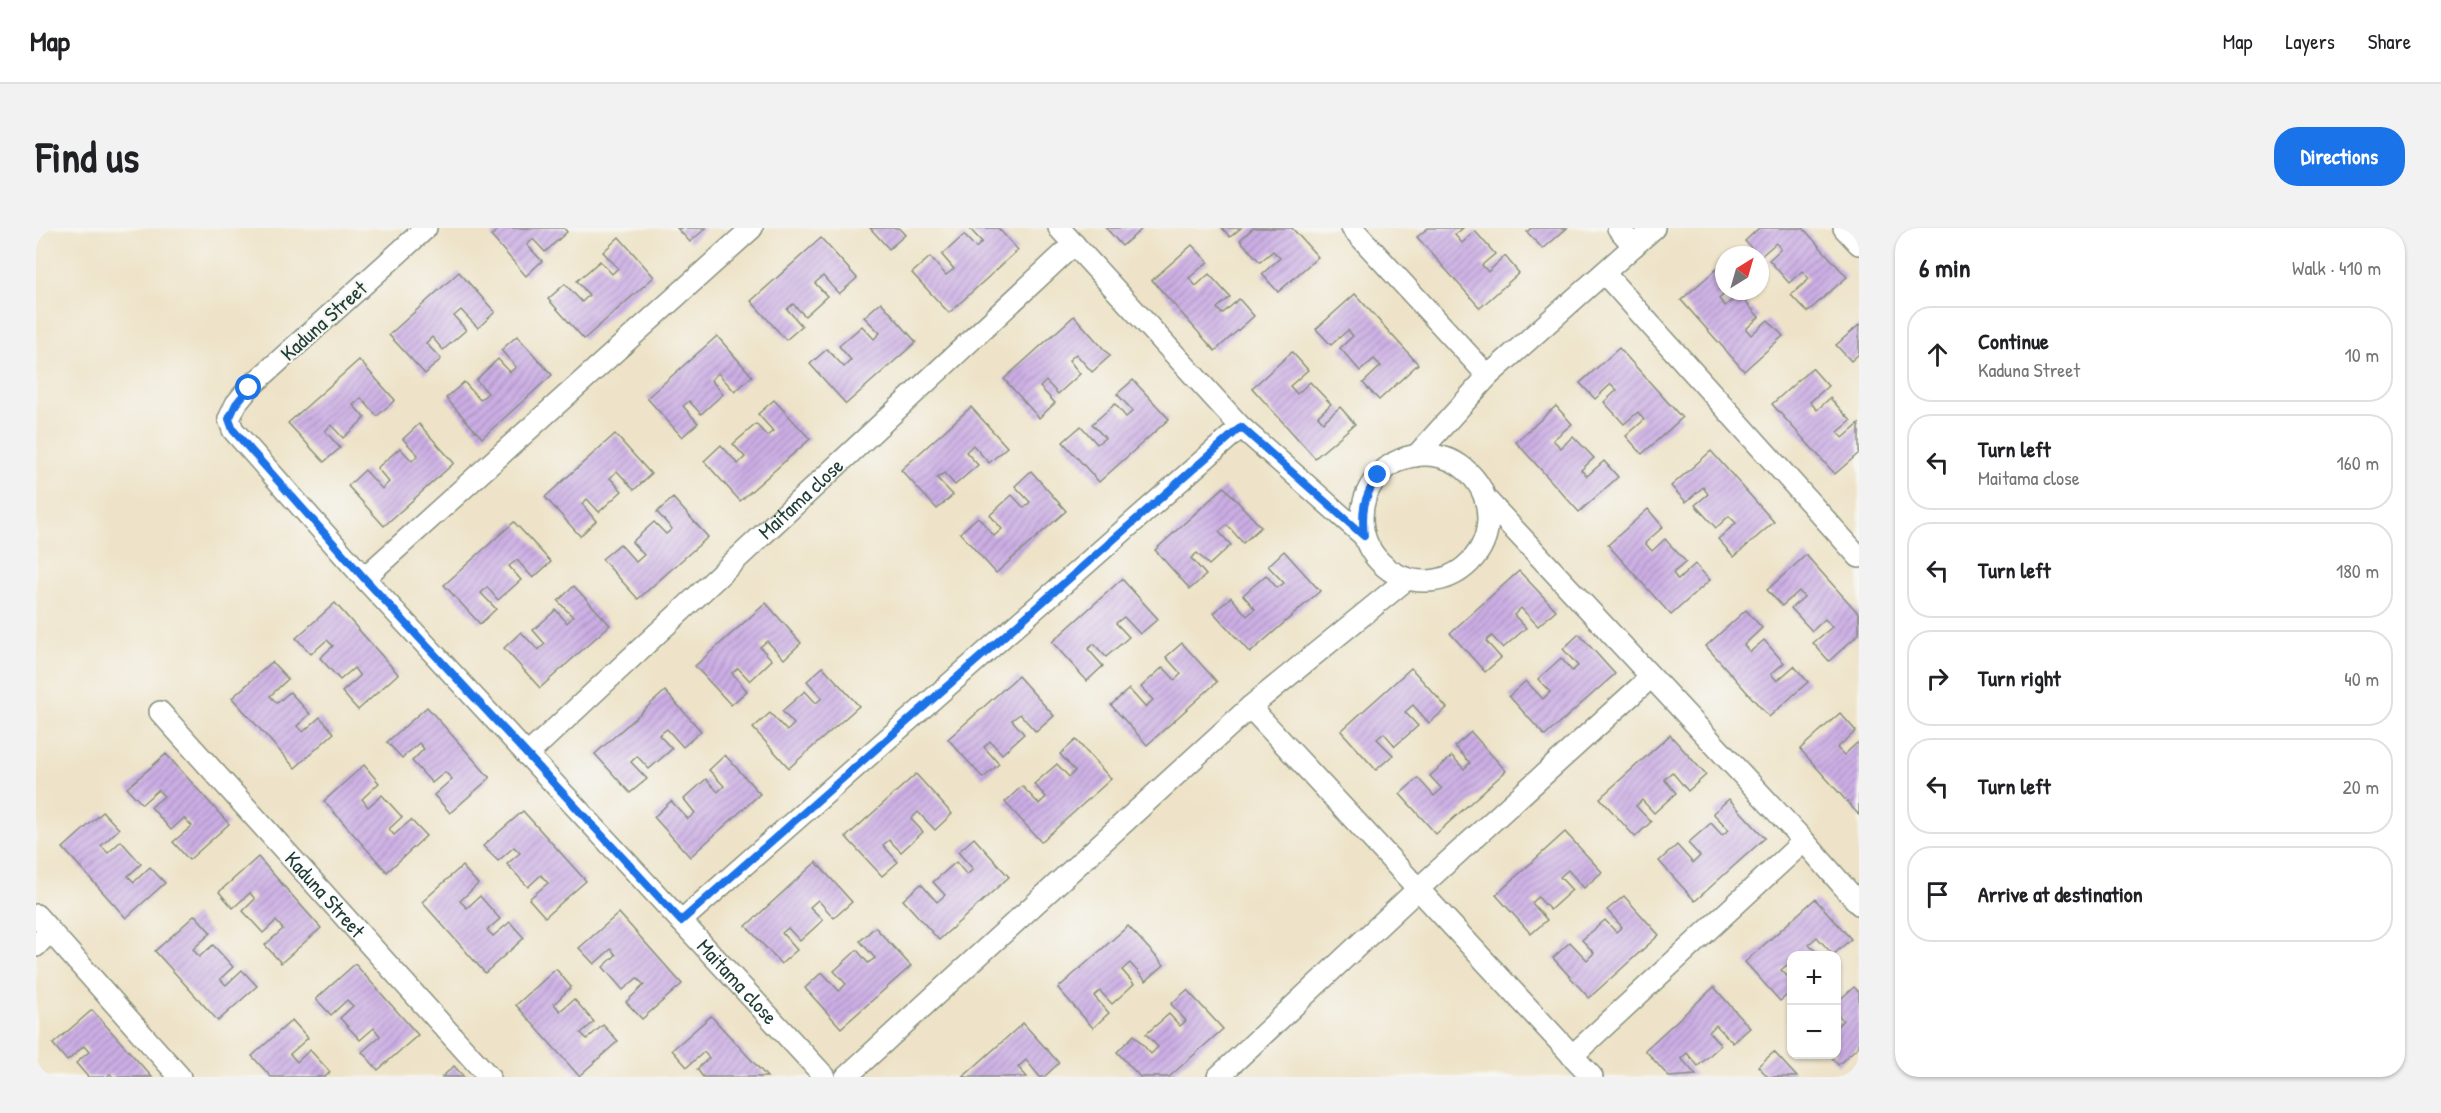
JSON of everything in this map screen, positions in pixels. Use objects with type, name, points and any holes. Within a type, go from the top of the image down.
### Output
[{"type":"street","name":"Kaduna Street","points":[[229,419],[236,404],[249,388],[426,228]]},
{"type":"street","points":[[364,578],[752,228]]},
{"type":"street","points":[[1059,228],[1241,427],[1364,536],[1374,555],[1388,569],[1407,579],[1427,581],[1446,578],[1464,568],[1477,554],[1486,537],[1488,517],[1485,498]]},
{"type":"street","points":[[1352,228],[1488,376]]},
{"type":"street","points":[[1618,228],[1634,246]]},
{"type":"street","points":[[1416,456],[1488,376],[1654,228]]},
{"type":"street","points":[[1844,228],[1859,244]]},
{"type":"street","name":"Maitama close","points":[[527,755],[1074,244]]},
{"type":"street","points":[[1604,273],[1859,557]]},
{"type":"street","name":"Maitama close","points":[[229,419],[233,430],[364,578],[825,1077]]},
{"type":"street","points":[[681,921],[1241,427]]},
{"type":"street","points":[[1364,536],[1362,514],[1367,493],[1378,475],[1395,462],[1416,456],[1437,456],[1458,464],[1474,478],[1485,498],[1857,897]]},
{"type":"street","points":[[846,1077],[1250,707],[1407,579]]},
{"type":"street","points":[[1218,1077],[1418,889],[1651,677]]},
{"type":"street","points":[[1250,707],[1592,1077]]},
{"type":"street","name":"Kaduna Street","points":[[160,712],[489,1077]]},
{"type":"street","points":[[1572,1056],[1804,841]]},
{"type":"street","points":[[36,915],[43,939],[180,1077]]},
{"type":"building","points":[[500,228],[564,228],[567,232],[545,252],[533,239],[527,245],[542,261],[526,276],[491,236]]},
{"type":"building","points":[[677,228],[706,228],[690,242]]},
{"type":"building","points":[[870,228],[899,228],[905,235],[889,249]]},
{"type":"building","points":[[969,228],[998,228],[1018,250],[949,313],[912,273],[930,257],[946,275],[954,269],[942,255],[964,235],[976,248],[982,242]]},
{"type":"building","points":[[1106,228],[1143,228],[1122,246]]},
{"type":"building","points":[[1222,228],[1241,228],[1230,237]]},
{"type":"building","points":[[1253,228],[1292,228],[1318,257],[1278,292],[1262,274],[1280,258],[1273,251],[1260,262],[1240,240]]},
{"type":"building","points":[[1428,228],[1463,228],[1455,235],[1462,243],[1475,231],[1495,254],[1482,265],[1488,272],[1505,256],[1519,273],[1480,308],[1417,237]]},
{"type":"building","points":[[1531,228],[1567,228],[1543,249],[1527,232]]},
{"type":"building","points":[[1759,228],[1803,228],[1847,277],[1807,312],[1791,295],[1809,279],[1802,271],[1789,283],[1769,260],[1781,249],[1776,243],[1769,249],[1769,246],[1750,246],[1745,241]]},
{"type":"building","points":[[619,237],[654,277],[584,339],[548,299],[565,284],[582,302],[589,295],[577,281],[600,261],[612,274],[618,268],[603,252]]},
{"type":"building","points":[[821,238],[857,278],[839,294],[823,276],[815,283],[827,296],[805,316],[793,304],[787,309],[802,326],[786,340],[751,301]]},
{"type":"building","points":[[1192,245],[1208,262],[1189,278],[1196,286],[1209,274],[1230,297],[1217,308],[1222,314],[1239,299],[1254,316],[1215,351],[1152,280]]},
{"type":"building","points":[[1715,270],[1715,300],[1720,300],[1725,306],[1733,300],[1744,300],[1759,317],[1746,329],[1751,335],[1768,320],[1783,336],[1744,371],[1681,300]]},
{"type":"building","points":[[459,272],[495,312],[478,328],[461,310],[454,316],[466,330],[443,350],[432,337],[426,343],[441,359],[425,374],[389,335]]},
{"type":"building","points":[[1355,294],[1418,364],[1379,400],[1363,383],[1381,366],[1374,359],[1360,371],[1340,348],[1353,336],[1348,330],[1331,345],[1316,329]]},
{"type":"building","points":[[881,302],[916,342],[846,404],[810,364],[827,349],[844,367],[851,360],[839,346],[862,326],[874,339],[880,333],[864,317]]},
{"type":"building","points":[[1074,316],[1110,356],[1092,372],[1076,354],[1069,360],[1080,374],[1058,394],[1046,381],[1040,387],[1055,403],[1039,418],[1004,379]]},
{"type":"building","points":[[1859,325],[1859,354],[1851,361],[1836,345]]},
{"type":"building","points":[[517,336],[552,375],[482,438],[446,398],[464,382],[480,400],[488,393],[476,380],[498,359],[510,372],[516,367],[501,350]]},
{"type":"building","points":[[717,336],[752,376],[735,392],[718,373],[711,380],[723,394],[701,414],[689,401],[683,406],[698,423],[682,437],[647,398]]},
{"type":"building","points":[[1619,348],[1682,418],[1642,454],[1626,436],[1644,420],[1638,412],[1624,424],[1604,402],[1617,390],[1611,384],[1595,399],[1580,383]]},
{"type":"building","points":[[1292,352],[1308,370],[1290,386],[1297,394],[1310,382],[1331,404],[1318,416],[1323,422],[1340,407],[1355,424],[1315,458],[1252,388]]},
{"type":"building","points":[[359,360],[395,400],[377,416],[361,398],[353,405],[365,418],[343,438],[331,425],[325,431],[340,448],[324,462],[288,423]]},
{"type":"building","points":[[1812,368],[1828,386],[1810,402],[1817,410],[1830,398],[1851,421],[1838,432],[1843,438],[1859,424],[1859,453],[1835,474],[1772,404]]},
{"type":"building","points":[[1133,380],[1169,419],[1099,482],[1063,442],[1081,426],[1097,444],[1105,438],[1092,424],[1115,404],[1126,417],[1133,411],[1117,394]]},
{"type":"building","points":[[774,400],[810,439],[740,501],[704,461],[721,445],[738,464],[745,457],[733,444],[756,424],[767,436],[773,431],[758,414]]},
{"type":"building","points":[[1556,406],[1572,424],[1553,440],[1561,448],[1573,436],[1594,458],[1581,470],[1587,476],[1604,461],[1618,477],[1579,512],[1516,442]]},
{"type":"building","points":[[971,407],[1007,447],[989,463],[973,445],[966,452],[978,465],[955,485],[944,473],[937,478],[953,495],[937,509],[901,470]]},
{"type":"building","points":[[419,424],[454,463],[384,526],[348,486],[365,470],[382,489],[389,482],[377,468],[400,448],[412,461],[418,455],[403,439]]},
{"type":"building","points":[[615,434],[651,474],[634,490],[617,471],[610,478],[622,491],[599,512],[587,499],[582,504],[596,521],[580,536],[545,497]]},
{"type":"building","points":[[1711,451],[1774,522],[1734,557],[1718,539],[1736,523],[1729,516],[1716,528],[1695,505],[1708,494],[1703,487],[1686,502],[1671,486]]},
{"type":"building","points":[[1031,471],[1066,511],[996,573],[960,533],[978,517],[994,536],[1002,529],[990,515],[1012,495],[1024,508],[1030,502],[1015,486]]},
{"type":"building","points":[[1224,487],[1261,527],[1243,543],[1227,525],[1219,532],[1231,545],[1209,565],[1197,553],[1191,558],[1206,575],[1190,589],[1155,550]]},
{"type":"building","points":[[673,498],[708,537],[638,599],[602,559],[620,544],[636,562],[644,555],[632,542],[654,522],[666,534],[672,529],[657,512]]},
{"type":"building","points":[[1648,509],[1663,527],[1645,543],[1652,551],[1665,539],[1686,562],[1673,573],[1678,580],[1695,564],[1710,580],[1671,615],[1608,545]]},
{"type":"building","points":[[514,522],[551,562],[533,578],[517,560],[509,566],[521,580],[498,600],[487,587],[481,593],[496,609],[480,624],[444,585]]},
{"type":"building","points":[[1284,551],[1320,591],[1250,653],[1214,613],[1231,597],[1247,616],[1255,609],[1243,595],[1266,575],[1277,588],[1284,583],[1268,566]]},
{"type":"building","points":[[1806,555],[1859,614],[1859,634],[1829,661],[1813,643],[1832,627],[1825,619],[1812,631],[1791,608],[1804,597],[1799,591],[1782,606],[1767,590]]},
{"type":"building","points":[[1519,571],[1556,610],[1538,626],[1521,608],[1514,615],[1526,628],[1503,648],[1492,636],[1486,641],[1501,658],[1485,672],[1450,633]]},
{"type":"building","points":[[1122,579],[1158,619],[1140,634],[1124,617],[1116,623],[1129,637],[1106,657],[1094,644],[1088,649],[1103,666],[1087,681],[1052,642]]},
{"type":"building","points":[[574,586],[610,625],[540,688],[504,648],[521,632],[538,650],[545,644],[533,630],[556,610],[567,623],[573,617],[558,601]]},
{"type":"building","points":[[335,603],[398,674],[358,710],[342,692],[360,676],[354,668],[340,680],[320,658],[333,646],[327,640],[311,654],[296,638]]},
{"type":"building","points":[[766,603],[801,643],[784,659],[767,641],[760,647],[772,660],[750,681],[738,668],[732,673],[747,691],[731,705],[695,666]]},
{"type":"building","points":[[1746,610],[1762,628],[1744,645],[1750,652],[1764,640],[1784,663],[1771,674],[1777,681],[1794,666],[1808,682],[1769,717],[1706,646]]},
{"type":"building","points":[[1579,634],[1615,674],[1545,736],[1509,696],[1526,681],[1543,699],[1550,692],[1538,679],[1561,658],[1572,671],[1578,666],[1563,649]]},
{"type":"building","points":[[1182,643],[1217,682],[1147,745],[1111,705],[1129,689],[1145,707],[1153,700],[1141,687],[1163,667],[1175,680],[1181,674],[1166,657]]},
{"type":"building","points":[[272,662],[288,679],[270,696],[277,703],[290,692],[310,714],[297,726],[303,732],[320,717],[334,733],[295,768],[232,698]]},
{"type":"building","points":[[823,667],[859,706],[789,768],[753,728],[770,713],[787,731],[794,724],[782,711],[805,691],[816,703],[822,698],[807,681]]},
{"type":"building","points":[[1411,668],[1447,708],[1429,723],[1413,705],[1405,712],[1418,726],[1395,746],[1384,733],[1377,739],[1393,755],[1376,770],[1341,731]]},
{"type":"building","points":[[1018,676],[1054,716],[1036,732],[1020,714],[1012,720],[1024,734],[1002,754],[990,741],[984,747],[999,764],[983,778],[948,739]]},
{"type":"building","points":[[665,691],[701,731],[683,747],[667,729],[659,735],[672,749],[649,769],[637,756],[631,762],[647,779],[630,793],[595,754]]},
{"type":"building","points":[[427,707],[490,778],[450,813],[434,795],[452,779],[445,772],[432,783],[412,761],[424,749],[419,743],[402,758],[387,742]]},
{"type":"building","points":[[1840,713],[1856,731],[1837,748],[1844,755],[1857,743],[1859,745],[1859,815],[1800,749]]},
{"type":"building","points":[[1471,732],[1506,771],[1436,834],[1400,794],[1418,778],[1434,796],[1442,789],[1430,776],[1452,756],[1464,769],[1470,763],[1455,746]]},
{"type":"building","points":[[1670,735],[1706,775],[1688,791],[1672,772],[1664,779],[1676,793],[1654,813],[1642,800],[1636,806],[1651,822],[1635,837],[1600,798]]},
{"type":"building","points":[[1076,740],[1111,779],[1041,842],[1005,802],[1022,786],[1039,804],[1046,797],[1034,784],[1057,764],[1069,777],[1075,771],[1060,754]]},
{"type":"building","points":[[166,754],[229,824],[189,860],[173,842],[192,826],[184,818],[171,830],[151,807],[164,796],[158,790],[142,804],[127,788]]},
{"type":"building","points":[[725,755],[760,794],[690,857],[654,817],[671,801],[688,819],[695,813],[684,799],[706,779],[718,792],[724,786],[709,770]]},
{"type":"building","points":[[364,765],[379,783],[362,799],[368,807],[382,795],[402,817],[389,829],[394,835],[411,820],[426,836],[387,872],[324,801]]},
{"type":"building","points":[[916,774],[952,814],[935,830],[918,812],[911,819],[923,832],[901,852],[889,840],[883,845],[898,862],[882,876],[846,837]]},
{"type":"building","points":[[1729,799],[1765,838],[1695,901],[1659,861],[1677,845],[1693,863],[1700,856],[1688,843],[1711,823],[1722,835],[1729,830],[1713,813]]},
{"type":"building","points":[[523,811],[586,881],[545,917],[529,899],[548,883],[541,875],[528,887],[507,864],[520,853],[514,847],[498,861],[483,846]]},
{"type":"building","points":[[103,812],[119,829],[101,846],[108,853],[121,841],[141,864],[128,876],[134,882],[150,867],[165,883],[126,918],[63,848]]},
{"type":"building","points":[[1565,832],[1602,872],[1584,888],[1568,870],[1560,877],[1572,890],[1550,910],[1538,897],[1532,903],[1547,920],[1531,934],[1496,895]]},
{"type":"building","points":[[974,838],[1009,877],[939,940],[903,900],[921,884],[937,902],[945,895],[933,882],[956,862],[967,875],[973,869],[958,852]]},
{"type":"building","points":[[258,857],[321,928],[281,963],[265,945],[283,929],[276,921],[263,933],[243,911],[255,899],[250,893],[233,908],[219,892]]},
{"type":"building","points":[[816,862],[852,902],[834,918],[818,900],[810,907],[823,920],[800,941],[788,928],[782,933],[797,950],[781,964],[746,926]]},
{"type":"building","points":[[462,866],[478,884],[460,901],[467,908],[480,896],[500,919],[487,930],[493,936],[510,922],[524,938],[485,973],[422,902]]},
{"type":"building","points":[[1624,896],[1659,935],[1589,998],[1553,958],[1570,942],[1587,960],[1594,953],[1582,940],[1605,920],[1616,932],[1622,927],[1607,910]]},
{"type":"building","points":[[1815,899],[1851,939],[1838,951],[1829,951],[1817,937],[1809,944],[1815,951],[1787,951],[1787,965],[1781,970],[1787,976],[1787,995],[1780,1001],[1745,962]]},
{"type":"building","points":[[619,913],[682,984],[642,1019],[626,1002],[644,985],[637,978],[623,990],[603,967],[616,955],[611,949],[594,964],[579,948]]},
{"type":"building","points":[[195,915],[211,933],[193,949],[199,957],[213,945],[233,967],[220,979],[226,985],[242,970],[257,986],[218,1021],[155,951]]},
{"type":"building","points":[[1128,926],[1164,965],[1146,981],[1130,963],[1122,970],[1134,984],[1112,1004],[1100,991],[1094,996],[1109,1013],[1093,1028],[1058,988]]},
{"type":"building","points":[[875,927],[911,966],[841,1028],[805,988],[822,972],[839,991],[846,984],[834,971],[857,950],[868,963],[875,958],[860,941]]},
{"type":"building","points":[[355,964],[418,1035],[378,1070],[362,1052],[380,1036],[374,1028],[360,1040],[340,1018],[353,1006],[347,1000],[331,1015],[316,999]]},
{"type":"building","points":[[556,969],[571,987],[554,1004],[560,1011],[574,999],[594,1022],[581,1033],[587,1039],[603,1025],[618,1041],[579,1076],[516,1005]]},
{"type":"building","points":[[1714,987],[1750,1028],[1733,1043],[1716,1025],[1709,1032],[1721,1045],[1698,1066],[1687,1053],[1681,1058],[1696,1075],[1669,1077],[1645,1050]]},
{"type":"building","points":[[1854,987],[1859,992],[1859,1046],[1838,1065],[1833,1059],[1841,1059],[1841,1022],[1843,1020],[1841,1018],[1841,999]]},
{"type":"building","points":[[1187,990],[1223,1029],[1169,1077],[1140,1077],[1117,1052],[1134,1035],[1151,1054],[1158,1047],[1146,1034],[1169,1014],[1180,1026],[1186,1021],[1171,1004]]},
{"type":"building","points":[[92,1010],[152,1077],[113,1077],[110,1074],[107,1077],[88,1077],[76,1063],[89,1052],[84,1046],[67,1061],[53,1044]]},
{"type":"building","points":[[711,1016],[767,1077],[703,1077],[697,1069],[709,1058],[704,1052],[687,1067],[672,1050]]},
{"type":"building","points":[[292,1020],[308,1038],[290,1054],[297,1062],[310,1050],[330,1072],[325,1077],[271,1077],[252,1056]]},
{"type":"building","points":[[1023,1023],[1059,1063],[1044,1077],[1040,1077],[1026,1060],[1018,1067],[1027,1077],[963,1077]]},
{"type":"building","points":[[1774,1052],[1797,1077],[1768,1077],[1758,1066]]},
{"type":"building","points":[[454,1066],[464,1077],[442,1077]]},
{"type":"route","points":[[249,388],[236,404],[229,419],[233,430],[364,578],[681,921],[1241,427],[1364,536],[1362,514],[1367,493],[1378,475]]}]
